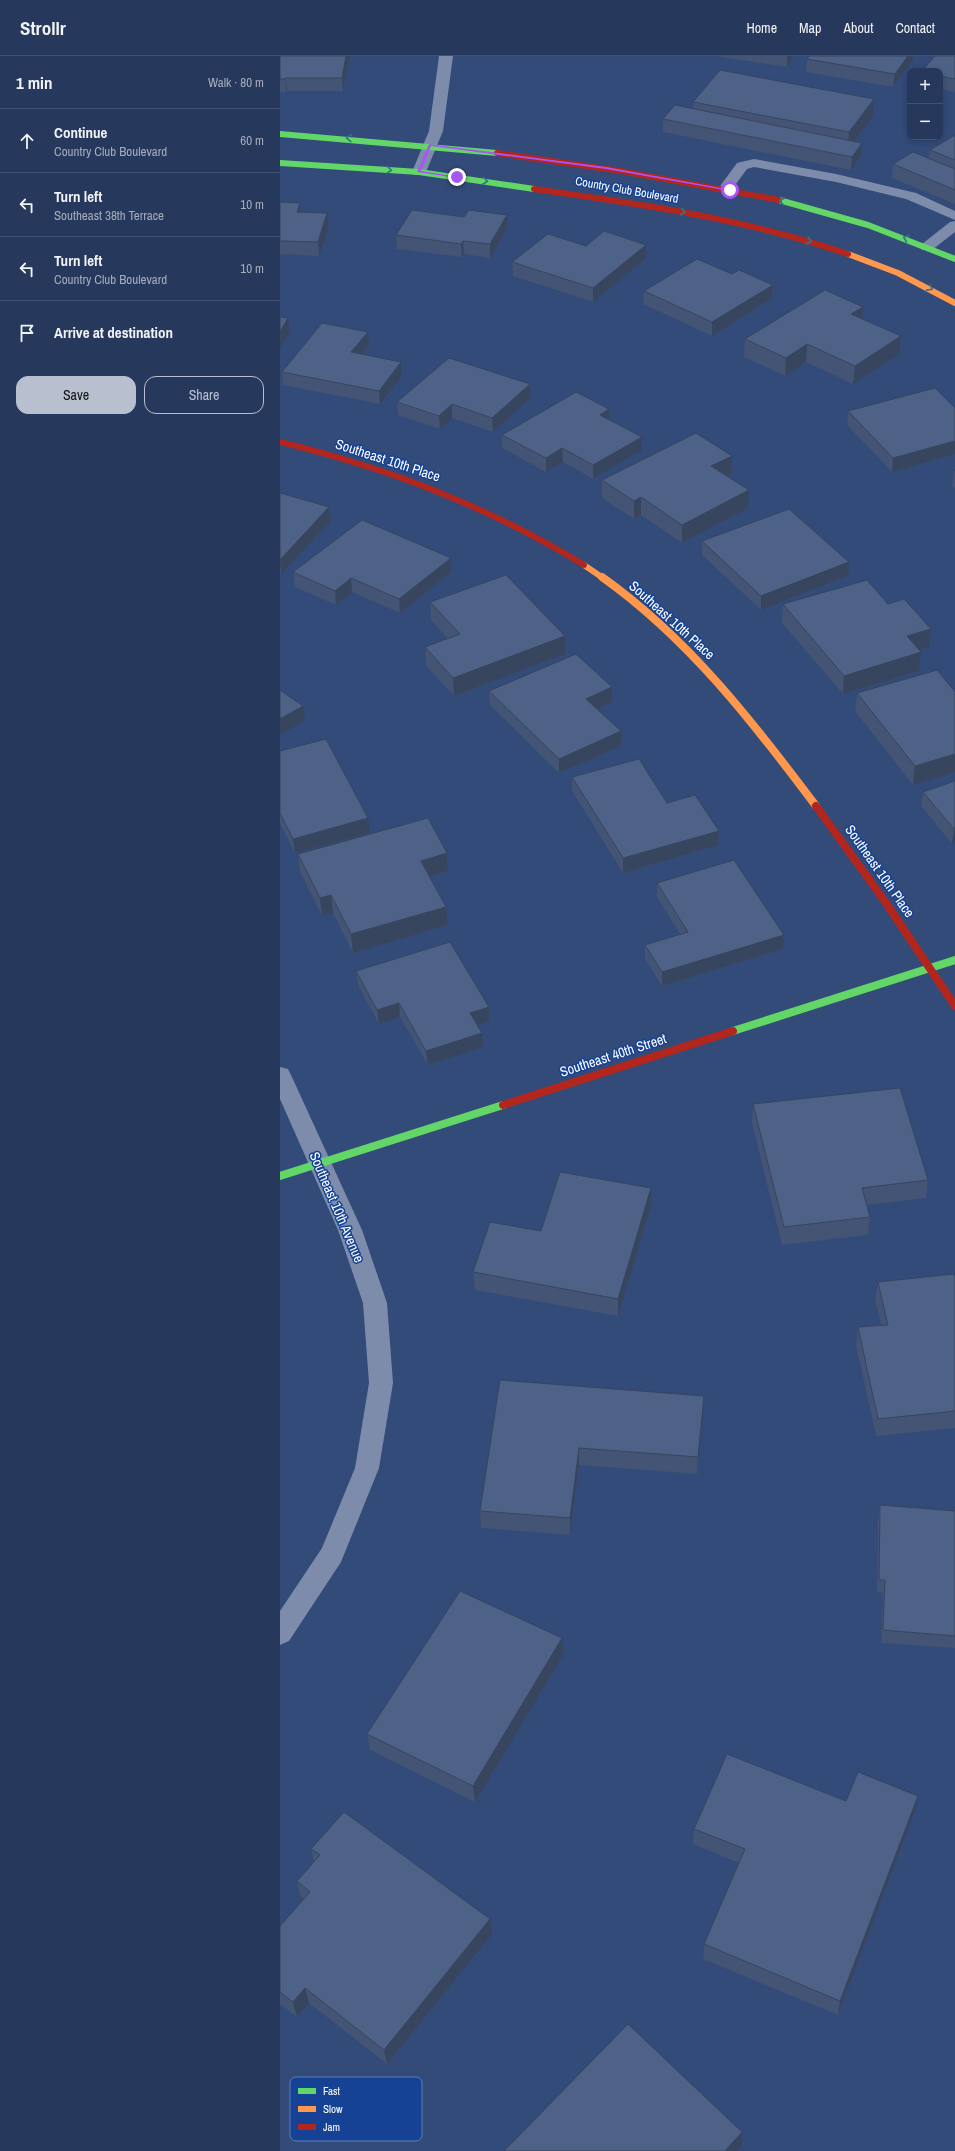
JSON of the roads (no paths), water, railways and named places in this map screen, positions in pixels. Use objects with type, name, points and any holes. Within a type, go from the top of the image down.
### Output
[{"type":"main road","name":"Country Club Boulevard","points":[[280,134],[429,145],[606,168],[725,189],[846,217],[890,231],[955,259]]},
{"type":"main road","name":"Country Club Boulevard","points":[[280,163],[419,172],[658,207],[799,238],[898,273],[955,303]]},
{"type":"main road","name":"Southeast 10th Place","points":[[280,442],[365,464],[469,503],[555,547],[595,572],[638,605],[678,640],[716,679],[752,720],[868,877],[931,968],[955,1006]]},
{"type":"main road","name":"Southeast 40th Street","points":[[280,1176],[955,960]]},
{"type":"street","points":[[419,172],[436,131],[446,56]]},
{"type":"street","name":"Southeast 10th Avenue","points":[[280,1075],[350,1230],[375,1303],[381,1383],[367,1468],[332,1554],[280,1633]]},
{"type":"lane","points":[[725,189],[742,166],[754,163],[836,178],[911,196],[955,216]]},
{"type":"lane","points":[[927,247],[955,225]]}]
